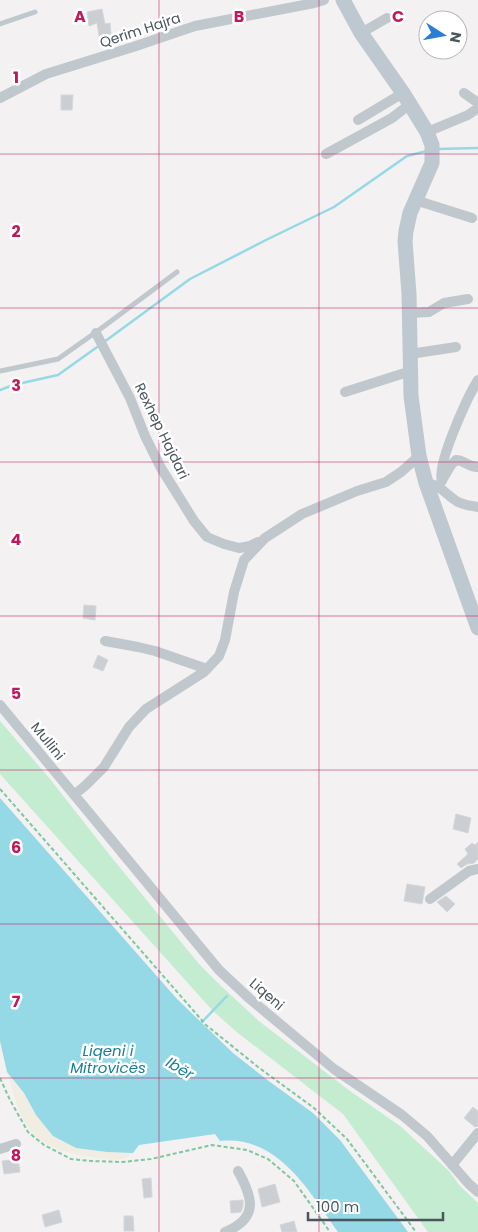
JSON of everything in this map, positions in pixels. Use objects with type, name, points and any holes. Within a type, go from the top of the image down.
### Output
[{"type":"main road","points":[[343,0],[361,33],[406,99],[431,143],[432,163],[406,224],[411,396],[419,456],[435,484],[478,628]]},
{"type":"street","name":"Qerim Hajra","points":[[0,98],[46,74],[195,26],[324,0]]},
{"type":"street","points":[[361,33],[387,18]]},
{"type":"street","points":[[464,93],[478,103]]},
{"type":"street","points":[[358,120],[406,99]]},
{"type":"street","points":[[326,154],[384,122],[406,99]]},
{"type":"street","points":[[431,143],[478,108]]},
{"type":"street","points":[[415,200],[472,218]]},
{"type":"street","points":[[409,313],[429,312],[444,303],[468,299]]},
{"type":"street","name":"Rexhep Hajdari","points":[[96,332],[130,398],[145,436],[161,468],[194,521],[207,537],[224,544],[239,548],[250,546],[302,514],[358,491],[386,482],[419,456]]},
{"type":"street","points":[[410,354],[456,347]]},
{"type":"street","points":[[345,392],[411,371]]},
{"type":"street","points":[[435,484],[440,477],[442,465],[460,415],[469,394],[478,380]]},
{"type":"street","points":[[435,484],[456,460],[461,460],[473,468],[478,468]]},
{"type":"street","points":[[435,484],[457,502],[478,507]]},
{"type":"street","name":"Rexhep Hajdari","points":[[74,795],[104,766],[129,727],[146,709],[190,682],[207,669],[219,656],[225,640],[234,592],[244,560],[265,538]]},
{"type":"street","points":[[105,641],[155,651],[207,669]]},
{"type":"street","name":"Mullini","points":[[0,704],[74,795]]},
{"type":"street","name":"Liqeni","points":[[74,795],[219,970],[334,1069],[402,1115],[426,1136],[478,1192]]},
{"type":"street","points":[[430,899],[469,871],[478,869]]},
{"type":"street","points":[[452,1165],[478,1133]]},
{"type":"street","points":[[0,1148],[16,1144]]},
{"type":"street","points":[[225,1232],[242,1222],[250,1208],[249,1194],[238,1171]]},
{"type":"street","points":[[470,1184],[478,1176]]},
{"type":"lane","points":[[0,24],[35,12]]},
{"type":"lane","points":[[0,371],[58,359],[178,272]]},
{"type":"path","points":[[0,789],[208,1026],[314,1108],[347,1139],[416,1232]]},
{"type":"path","points":[[0,1078],[28,1132],[44,1145],[71,1159],[122,1162],[151,1159],[212,1145],[247,1150],[268,1159],[294,1181],[330,1232]]},
{"type":"green space","points":[[0,721],[50,779],[199,964],[260,1022],[350,1091],[400,1126],[449,1171],[460,1186],[478,1203],[478,1232],[428,1232],[343,1114],[238,1033],[213,1011],[0,774]]},
{"type":"sand","points":[[7,1072],[24,1093],[36,1115],[107,1152],[133,1153],[123,1159],[100,1158],[78,1155],[43,1142],[32,1132],[22,1117]]},
{"type":"water","name":"Liqeni i Mitrovicës","points":[[0,798],[177,999],[233,1053],[313,1113],[340,1140],[408,1232],[338,1232],[303,1184],[275,1156],[259,1147],[241,1142],[220,1141],[215,1134],[139,1145],[133,1153],[76,1148],[53,1136],[36,1115],[24,1093],[7,1072],[0,1041]]},
{"type":"building","points":[[102,9],[105,24],[110,23],[111,34],[99,36],[97,23],[89,26],[87,12]]},
{"type":"building","points":[[61,95],[73,95],[72,110],[61,110]]},
{"type":"building","points":[[84,605],[96,606],[95,620],[83,618]]},
{"type":"building","points":[[98,655],[108,660],[103,671],[93,667]]},
{"type":"building","points":[[456,814],[471,818],[468,833],[453,829]]},
{"type":"building","points":[[478,842],[478,859],[474,863],[467,864],[461,868],[457,864],[468,854],[465,849],[472,843],[475,845]]},
{"type":"building","points":[[407,884],[425,887],[422,904],[404,901]]},
{"type":"building","points":[[446,896],[455,904],[447,912],[437,902]]},
{"type":"building","points":[[473,1107],[478,1111],[478,1126],[475,1127],[464,1118]]},
{"type":"building","points":[[18,1159],[20,1172],[4,1174],[2,1161]]},
{"type":"building","points":[[151,1178],[152,1197],[144,1198],[142,1179]]},
{"type":"building","points":[[275,1184],[280,1202],[262,1207],[258,1189]]},
{"type":"building","points":[[243,1200],[241,1212],[231,1213],[230,1201]]},
{"type":"building","points":[[59,1210],[62,1222],[45,1227],[42,1215]]},
{"type":"building","points":[[124,1216],[133,1216],[134,1231],[124,1231]]},
{"type":"building","points":[[294,1221],[297,1232],[282,1232],[280,1225]]},
{"type":"waterway","points":[[437,149],[478,148]]},
{"type":"waterway","points":[[104,342],[190,279],[334,207],[407,156],[427,151]]},
{"type":"waterway","points":[[0,390],[13,385],[58,375],[100,345]]},
{"type":"waterway","points":[[201,1023],[227,996]]},
{"type":"water label","name":"Ibër","points":[[180,1068]]}]
